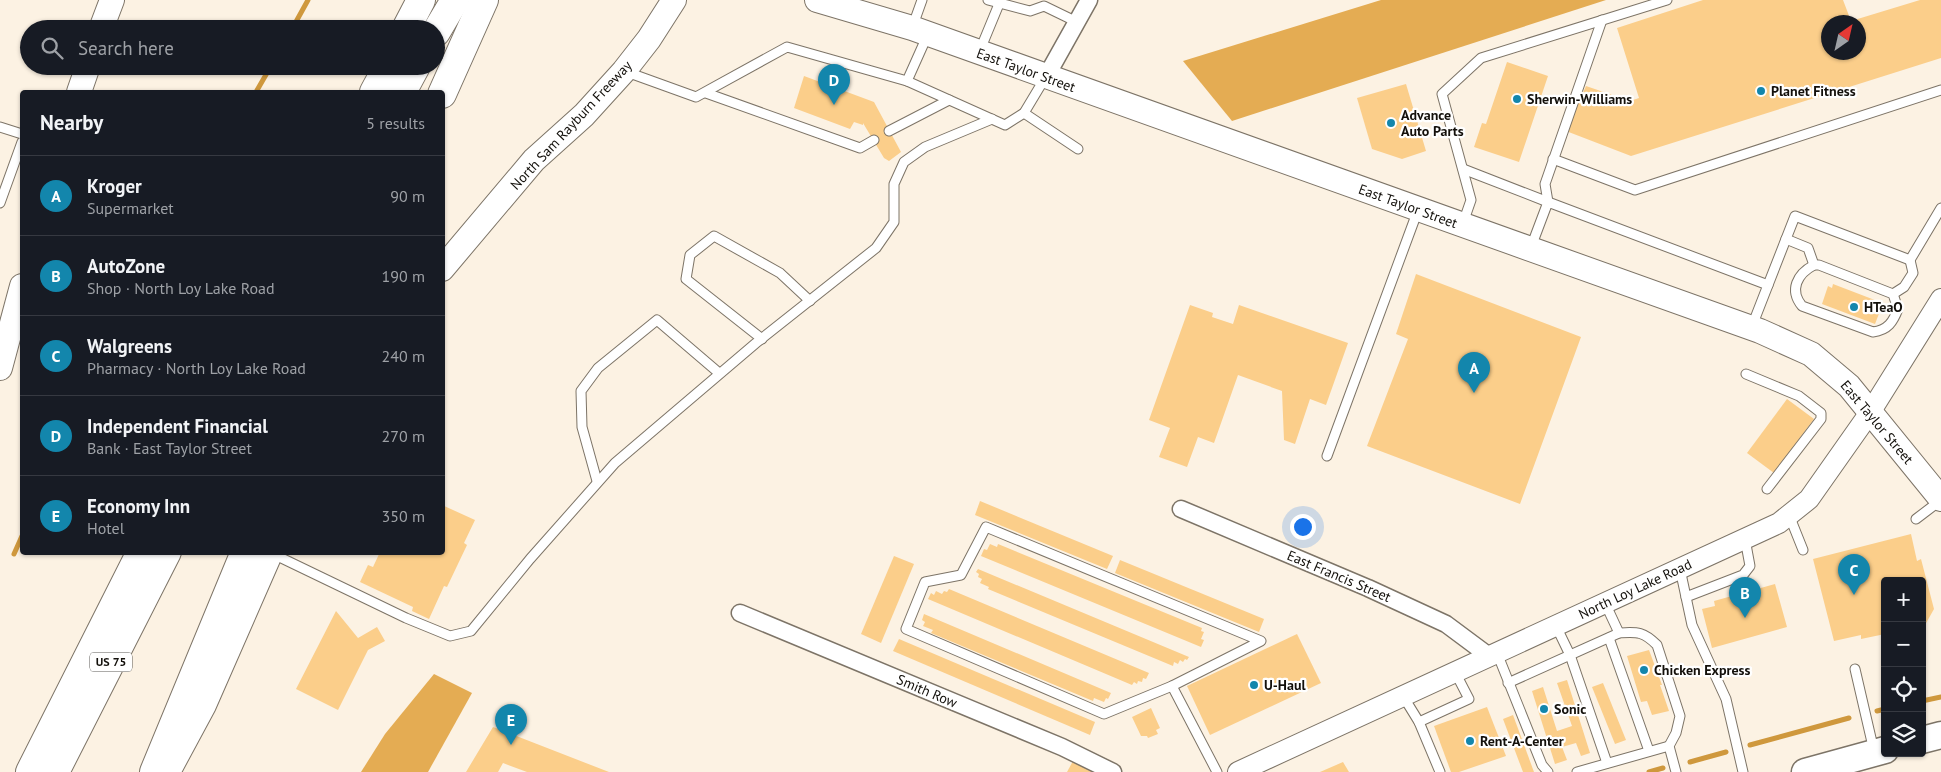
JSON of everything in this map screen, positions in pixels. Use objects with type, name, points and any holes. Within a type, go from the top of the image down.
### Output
[{"type":"highway","points":[[411,20],[421,0]]},
{"type":"highway","points":[[443,20],[455,0]]},
{"type":"highway","points":[[444,90],[484,0]]},
{"type":"highway","points":[[375,90],[383,75]]},
{"type":"highway","points":[[403,90],[411,75]]},
{"type":"highway","name":"US 75","points":[[30,772],[139,555]]},
{"type":"highway","name":"US 75","points":[[55,772],[165,555]]},
{"type":"highway","points":[[154,772],[244,555]]},
{"type":"main road","points":[[104,20],[112,0]]},
{"type":"main road","name":"North Sam Rayburn Freeway","points":[[445,265],[534,160],[584,115],[624,71],[649,39],[674,0]]},
{"type":"main road","name":"East Taylor Street","points":[[817,0],[920,31],[1752,328],[1811,354],[1849,386],[1941,500]]},
{"type":"main road","points":[[80,90],[85,75]]},
{"type":"main road","points":[[1,362],[20,293]]},
{"type":"main road","points":[[168,772],[204,705],[270,555]]},
{"type":"main road","points":[[1926,739],[1941,735]]},
{"type":"main road","points":[[1805,772],[1879,751]]},
{"type":"street","points":[[1046,77],[1089,0]]},
{"type":"street","name":"North Loy Lake Road","points":[[1249,770],[1403,696],[1778,523],[1809,499],[1871,411],[1941,299]]},
{"type":"street","name":"East Francis Street","points":[[1181,509],[1368,588],[1446,624],[1493,655]]},
{"type":"street","name":"Smith Row","points":[[740,613],[1062,747],[1114,772]]},
{"type":"lane","points":[[908,81],[920,31],[922,0]]},
{"type":"lane","points":[[988,0],[1030,11],[1044,6],[1077,22]]},
{"type":"lane","points":[[1054,10],[1058,0]]},
{"type":"lane","points":[[1462,225],[1471,200],[1442,94],[1481,58],[1667,0]]},
{"type":"lane","points":[[980,53],[999,4]]},
{"type":"lane","points":[[1530,250],[1548,202],[1545,184],[1602,20]]},
{"type":"lane","points":[[624,71],[696,97],[787,47],[908,81],[1005,125],[1024,112],[1046,77]]},
{"type":"lane","points":[[1553,159],[1635,190],[1941,90]]},
{"type":"lane","points":[[706,93],[860,148],[874,140]]},
{"type":"lane","points":[[889,132],[949,100]]},
{"type":"lane","points":[[1024,112],[1078,149]]},
{"type":"lane","points":[[275,555],[406,618],[450,636],[471,632],[530,559],[597,481],[615,463],[719,373],[876,248],[894,222],[894,184],[904,162],[925,147],[992,119]]},
{"type":"lane","points":[[0,127],[20,133]]},
{"type":"lane","points":[[0,203],[20,148]]},
{"type":"lane","points":[[1463,169],[1768,285]]},
{"type":"lane","points":[[1893,294],[1904,287],[1913,273],[1910,260],[1941,208]]},
{"type":"lane","points":[[1328,456],[1418,210]]},
{"type":"lane","points":[[1752,328],[1795,216],[1910,260]]},
{"type":"lane","points":[[762,339],[686,279],[690,255],[714,236],[780,273],[810,301]]},
{"type":"lane","points":[[1786,239],[1808,248],[1814,265]]},
{"type":"lane","points":[[1814,265],[1893,294],[1898,309],[1891,325],[1882,331],[1873,332],[1802,306],[1795,298],[1798,279],[1805,270],[1814,265]]},
{"type":"lane","points":[[597,481],[582,427],[581,391],[598,368],[657,320],[719,373]]},
{"type":"lane","points":[[1746,374],[1799,396],[1821,412],[1821,419],[1767,489]]},
{"type":"lane","points":[[1916,519],[1941,500]]},
{"type":"lane","points":[[1789,515],[1803,550]]},
{"type":"lane","points":[[986,527],[1261,641],[1172,686],[1104,714],[906,629],[925,582],[960,575],[986,527]]},
{"type":"lane","points":[[1686,597],[1743,574],[1750,566],[1744,539]]},
{"type":"lane","points":[[1680,568],[1692,625],[1726,699],[1744,772]]},
{"type":"lane","points":[[1605,603],[1619,633]]},
{"type":"lane","points":[[1556,626],[1570,655],[1607,763]]},
{"type":"lane","points":[[1508,683],[1619,633],[1637,632],[1648,636],[1656,645],[1680,716],[1676,733],[1669,746],[1676,772]]},
{"type":"lane","points":[[1610,638],[1649,751]]},
{"type":"lane","points":[[1493,655],[1508,683],[1542,765],[1548,772]]},
{"type":"lane","points":[[1855,668],[1879,751]]},
{"type":"lane","points":[[1419,722],[1469,699],[1455,672]]},
{"type":"lane","points":[[1172,686],[1217,772]]},
{"type":"lane","points":[[1403,696],[1419,722],[1440,772]]},
{"type":"lane","points":[[1577,772],[1669,746]]},
{"type":"shaded area","points":[[1381,0],[1606,0],[1232,121],[1183,61]]},
{"type":"shaded area","points":[[434,674],[472,693],[428,772],[361,772],[385,734]]},
{"type":"building","points":[[1703,0],[1843,0],[1849,15],[1821,15],[1821,60],[1866,60],[1866,16],[1920,0],[1941,0],[1941,58],[1631,156],[1566,131],[1586,86],[1630,101],[1639,98],[1617,28]]},
{"type":"building","name":"Sherwin-Williams","points":[[1507,62],[1548,76],[1519,162],[1474,147],[1482,123],[1486,124]]},
{"type":"building","points":[[804,76],[874,102],[901,152],[889,161],[884,158],[863,123],[863,125],[854,122],[850,129],[794,108]]},
{"type":"building","name":"Advance Auto Parts","points":[[1406,84],[1426,151],[1402,159],[1372,149],[1357,98]]},
{"type":"building","points":[[1416,274],[1581,337],[1520,504],[1367,446],[1408,339],[1396,334]]},
{"type":"building","name":"HTeaO","points":[[1833,284],[1880,302],[1877,310],[1880,311],[1875,324],[1822,304],[1828,286],[1832,288]]},
{"type":"building","points":[[1190,305],[1213,313],[1212,317],[1233,324],[1239,305],[1348,343],[1326,405],[1310,399],[1295,444],[1284,440],[1282,391],[1238,375],[1214,443],[1198,437],[1187,467],[1159,457],[1170,428],[1149,420]]},
{"type":"building","points":[[1787,399],[1814,419],[1774,473],[1747,453]]},
{"type":"building","points":[[980,501],[1113,556],[1107,569],[975,515]]},
{"type":"building","points":[[445,506],[475,520],[464,543],[467,545],[447,587],[444,586],[429,619],[412,611],[413,607],[360,582],[368,565],[373,567],[379,555],[445,555]]},
{"type":"building","points":[[1911,534],[1917,561],[1921,559],[1926,577],[1881,577],[1881,635],[1861,639],[1861,635],[1834,641],[1813,559]]},
{"type":"building","points":[[990,544],[997,547],[998,544],[1202,628],[1201,631],[1204,632],[1201,639],[1204,640],[1201,647],[981,556],[984,549],[987,550]]},
{"type":"building","points":[[894,556],[914,564],[881,643],[861,634]]},
{"type":"building","points":[[1120,560],[1264,619],[1259,632],[1115,573]]},
{"type":"building","points":[[978,569],[1189,657],[1183,662],[1180,660],[1178,664],[1174,662],[1173,666],[988,589],[989,587],[980,583],[982,579],[978,577],[979,574],[976,572]]},
{"type":"building","points":[[1926,578],[1934,609],[1926,623]]},
{"type":"building","points":[[1775,584],[1787,627],[1712,648],[1702,609],[1715,606],[1714,601]]},
{"type":"building","points":[[949,589],[1149,673],[1146,679],[1143,678],[1142,682],[1138,681],[1137,684],[1134,682],[1132,685],[928,599],[931,593],[934,595],[936,591],[942,594]]},
{"type":"building","points":[[336,611],[358,638],[377,627],[385,641],[368,650],[338,710],[296,689]]},
{"type":"building","points":[[924,614],[1111,693],[1104,702],[1094,698],[1093,701],[931,633],[933,630],[923,626],[925,622],[922,620]]},
{"type":"building","name":"U-Haul","points":[[1297,634],[1321,683],[1210,735],[1187,686]]},
{"type":"building","points":[[899,639],[1095,722],[1090,735],[893,651]]},
{"type":"building","name":"Chicken Express","points":[[1649,650],[1669,711],[1652,715],[1647,701],[1641,702],[1627,656]]},
{"type":"building","name":"Sonic","points":[[1567,680],[1590,753],[1581,756],[1576,743],[1562,747],[1567,760],[1555,764],[1532,691],[1543,687],[1557,731],[1572,726],[1557,683]]},
{"type":"building","points":[[1603,683],[1626,740],[1615,744],[1592,687]]},
{"type":"building","name":"Rent-A-Center","points":[[1487,707],[1506,756],[1459,772],[1451,772],[1434,726]]},
{"type":"building","points":[[1151,708],[1160,728],[1156,730],[1158,734],[1148,738],[1147,736],[1141,736],[1132,717]]},
{"type":"building","points":[[1513,715],[1534,772],[1523,772],[1503,719]]},
{"type":"building","points":[[493,727],[609,772],[527,772],[503,763],[498,772],[466,772]]},
{"type":"building","points":[[1073,761],[1094,772],[1067,772]]},
{"type":"building","points":[[1343,762],[1349,772],[1320,772]]},
{"type":"waterway","points":[[297,20],[308,0]]},
{"type":"waterway","points":[[257,90],[266,75]]},
{"type":"waterway","points":[[14,554],[20,540]]},
{"type":"waterway","points":[[1926,700],[1941,697]]},
{"type":"waterway","points":[[1877,711],[1881,710]]},
{"type":"waterway","points":[[1750,745],[1849,718]]},
{"type":"waterway","points":[[1690,762],[1726,752]]},
{"type":"waterway","points":[[1649,772],[1663,768]]},
{"type":"place","name":"Planet Fitness","points":[[1761,91]]},
{"type":"place","name":"Sherwin-Williams","points":[[1517,99]]},
{"type":"place","name":"Independent Financial","points":[[834,105]]},
{"type":"place","name":"Advance Auto Parts","points":[[1391,123]]},
{"type":"place","name":"HTeaO","points":[[1854,307]]},
{"type":"place","name":"Kroger","points":[[1474,393]]},
{"type":"place","name":"Walgreens","points":[[1854,595]]},
{"type":"place","name":"AutoZone","points":[[1745,618]]},
{"type":"place","name":"Chicken Express","points":[[1644,670]]},
{"type":"place","name":"U-Haul","points":[[1254,685]]},
{"type":"place","name":"Sonic","points":[[1544,709]]},
{"type":"place","name":"Rent-A-Center","points":[[1470,741]]},
{"type":"place","name":"Economy Inn","points":[[511,745]]}]
